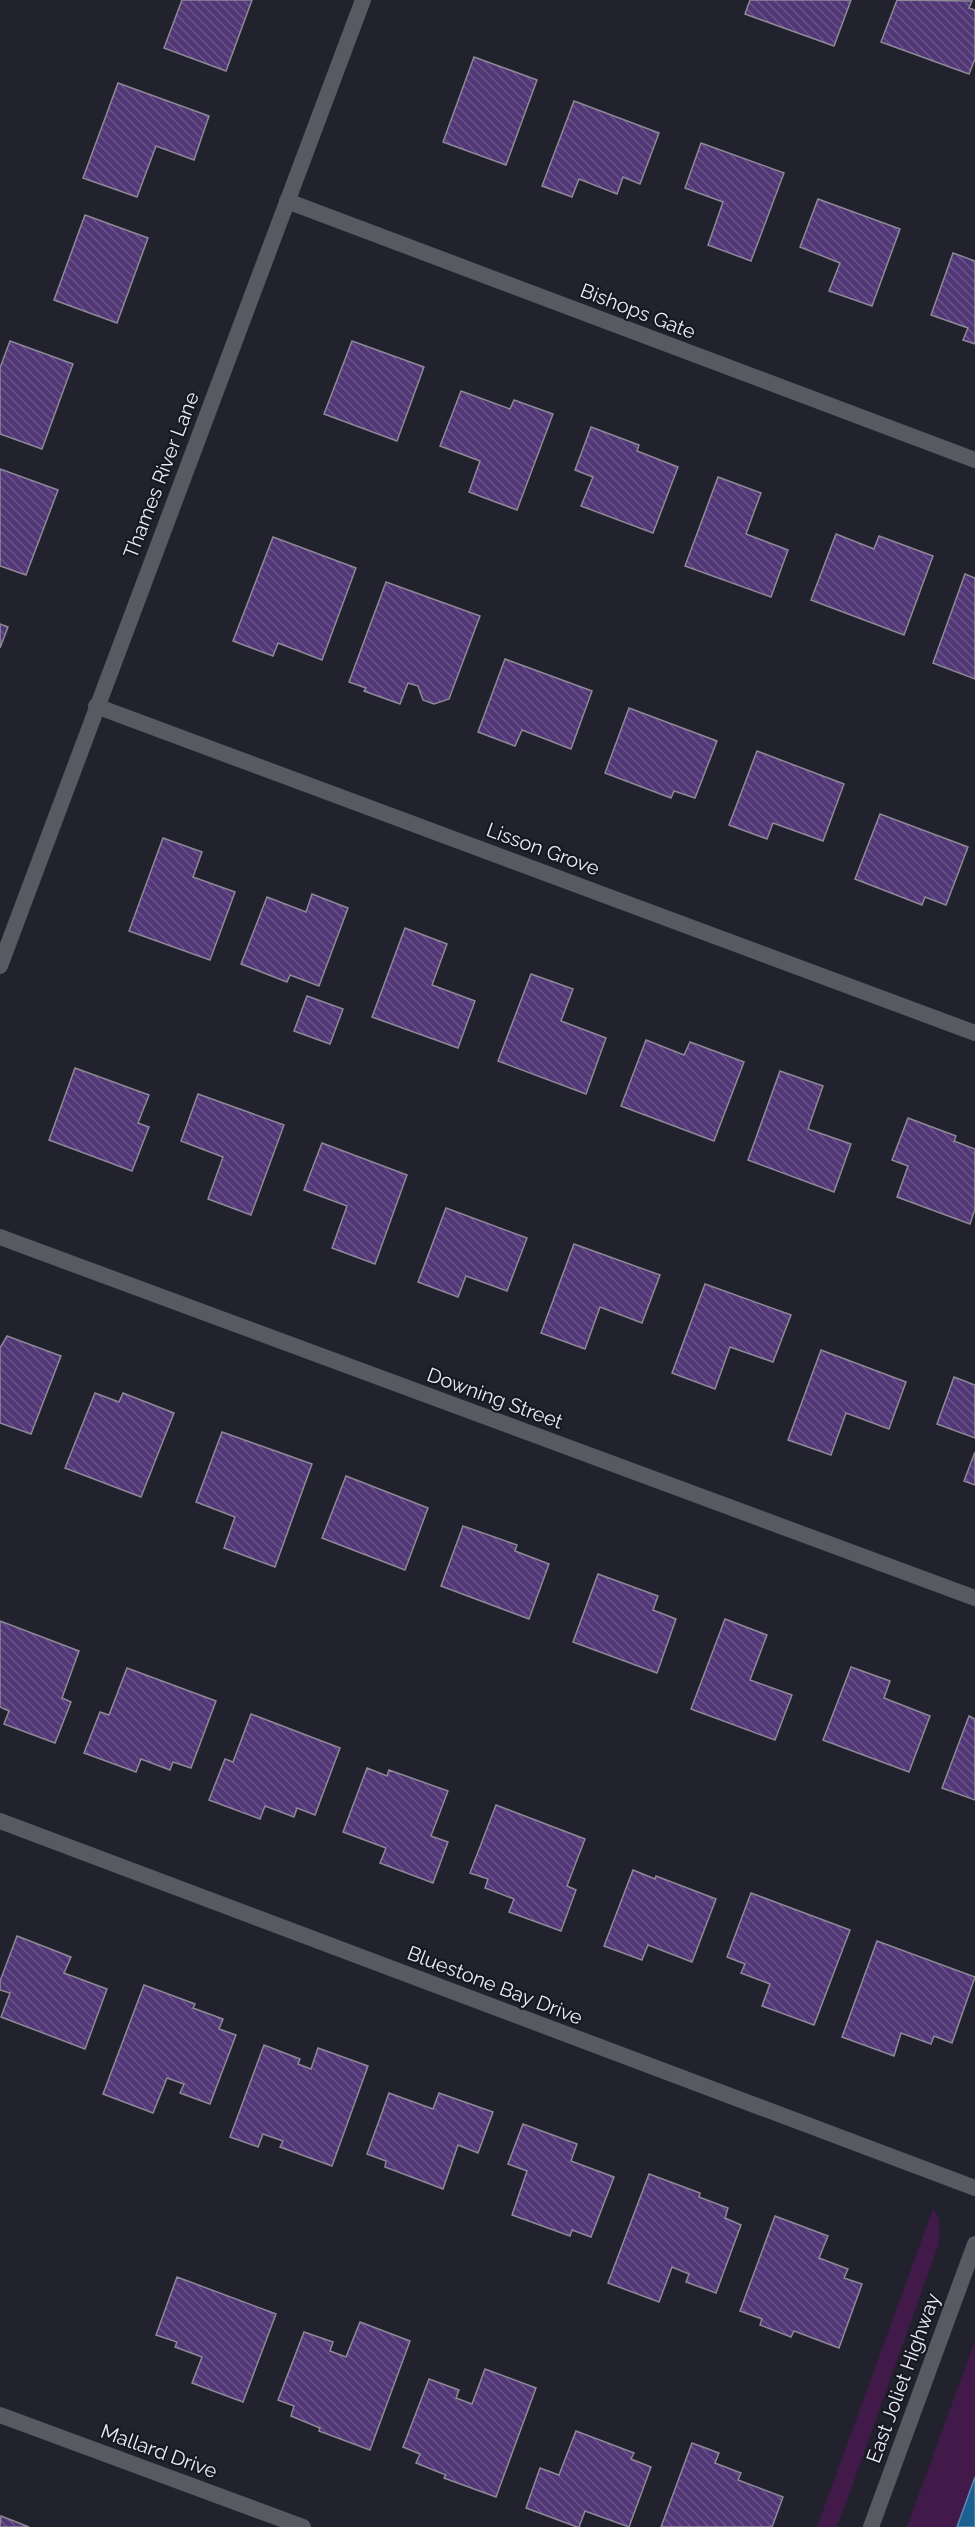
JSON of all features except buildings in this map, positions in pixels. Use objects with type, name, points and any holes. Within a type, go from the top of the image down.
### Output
[{"type":"street","name":"Thames River Lane","points":[[0,966],[363,0]]},
{"type":"street","name":"Bishops Gate","points":[[287,201],[975,460]]},
{"type":"street","name":"Lisson Grove","points":[[96,706],[975,1033]]},
{"type":"street","name":"Downing Street","points":[[0,1237],[975,1598]]},
{"type":"street","name":"Bluestone Bay Drive","points":[[0,1821],[975,2188]]},
{"type":"street","name":"East Joliet Highway","points":[[871,2527],[975,2244]]},
{"type":"street","name":"Mallard Drive","points":[[0,2415],[303,2527]]},
{"type":"shaded area","points":[[933,2209],[939,2218],[939,2243],[846,2503],[836,2527],[817,2527]]},
{"type":"shaded area","points":[[975,2341],[975,2477],[957,2527],[907,2527]]},
{"type":"water","points":[[975,2477],[975,2527],[957,2527]]}]
